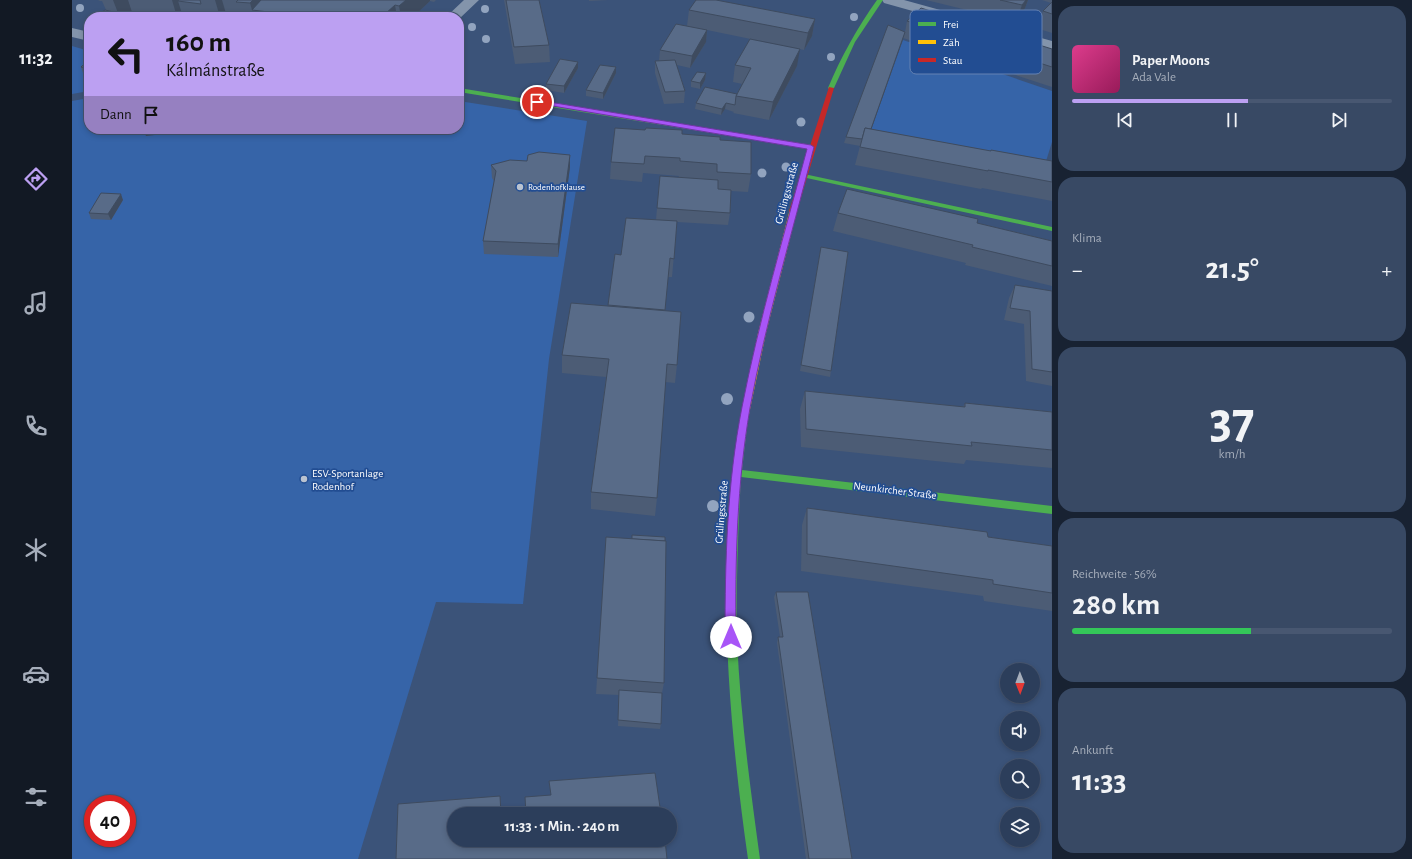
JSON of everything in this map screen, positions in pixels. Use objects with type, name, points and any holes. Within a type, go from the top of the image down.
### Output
[{"type":"street","points":[[459,12],[472,0]]},
{"type":"street","name":"Grülingsstraße","points":[[754,859],[733,694],[730,551],[737,473],[746,408],[757,355],[811,147],[840,64],[852,40],[880,0]]},
{"type":"street","points":[[889,0],[924,10]]},
{"type":"street","points":[[72,32],[84,36]]},
{"type":"street","points":[[1042,43],[1052,46]]},
{"type":"street","points":[[464,91],[811,147]]},
{"type":"street","points":[[804,176],[1052,229]]},
{"type":"street","name":"Neunkircher Straße","points":[[737,473],[1052,510]]},
{"type":"shaded area","points":[[903,40],[910,42],[910,74],[1002,74],[1052,91],[1052,142],[1042,174],[867,141]]},
{"type":"shaded area","points":[[72,46],[84,50],[84,92],[72,94]]},
{"type":"shaded area","name":"ESV-Sportanlage Rodenhof","points":[[84,99],[84,134],[464,134],[464,102],[587,121],[549,359],[523,604],[436,602],[358,859],[72,859],[72,101]]},
{"type":"building","points":[[200,0],[201,4],[178,1]]},
{"type":"building","points":[[238,0],[253,0],[250,3],[236,2]]},
{"type":"building","points":[[261,0],[406,0],[399,6],[395,5],[387,12],[268,12],[252,10]]},
{"type":"building","points":[[506,0],[539,0],[549,45],[514,47]]},
{"type":"building","points":[[696,0],[716,0],[815,19],[808,33],[689,10]]},
{"type":"building","points":[[1000,0],[1026,0],[1022,5]]},
{"type":"building","points":[[1052,2],[1052,14],[1043,11]]},
{"type":"building","points":[[105,10],[114,12],[102,12]]},
{"type":"building","points":[[676,24],[707,30],[692,56],[660,50]]},
{"type":"building","points":[[888,25],[905,32],[871,129],[865,128],[862,139],[846,137]]},
{"type":"building","points":[[750,39],[800,49],[773,102],[736,96],[751,68],[735,65]]},
{"type":"building","points":[[1042,46],[1052,49],[1052,67],[1042,64]]},
{"type":"building","points":[[560,59],[578,62],[564,86],[546,84]]},
{"type":"building","points":[[675,60],[685,91],[665,92],[655,61]]},
{"type":"building","points":[[600,65],[616,67],[603,93],[586,90]]},
{"type":"building","points":[[697,72],[706,73],[700,83],[691,81]]},
{"type":"building","points":[[705,87],[737,94],[735,105],[726,103],[722,109],[696,103]]},
{"type":"building","points":[[615,128],[682,130],[682,134],[720,137],[720,140],[751,142],[751,174],[717,172],[717,164],[680,161],[680,158],[645,156],[644,164],[611,162]]},
{"type":"building","points":[[865,128],[1052,161],[1052,182],[860,147]]},
{"type":"building","points":[[539,152],[570,155],[558,244],[483,241],[496,171],[491,165],[510,160],[527,161],[528,155]]},
{"type":"building","points":[[660,176],[718,180],[718,189],[731,190],[730,213],[657,208]]},
{"type":"building","points":[[847,189],[978,219],[977,223],[1052,241],[1052,266],[972,247],[973,245],[838,213]]},
{"type":"building","points":[[101,193],[121,194],[108,214],[89,213]]},
{"type":"building","points":[[626,218],[677,221],[674,259],[670,258],[665,310],[608,305],[615,254],[621,255]]},
{"type":"building","points":[[821,247],[848,252],[831,371],[801,365]]},
{"type":"building","points":[[1015,285],[1052,291],[1052,372],[1032,369],[1030,311],[1010,308]]},
{"type":"building","points":[[571,303],[681,312],[677,365],[667,364],[657,498],[591,492],[609,359],[562,355]]},
{"type":"building","points":[[805,391],[965,407],[965,403],[1052,412],[1052,450],[971,442],[972,446],[806,429]]},
{"type":"building","points":[[807,508],[987,532],[988,537],[1052,546],[1052,593],[993,584],[993,580],[807,554]]},
{"type":"building","points":[[632,535],[665,537],[665,541],[632,539]]},
{"type":"building","points":[[606,537],[666,541],[664,683],[597,678]]},
{"type":"building","points":[[776,592],[808,592],[852,859],[809,859],[778,637],[783,637]]},
{"type":"building","points":[[619,690],[662,693],[661,724],[618,720]]},
{"type":"building","points":[[655,773],[660,807],[526,807],[525,797],[551,795],[549,781]]},
{"type":"building","points":[[500,796],[501,807],[447,807],[447,847],[666,847],[667,859],[396,859],[398,804]]},
{"type":"traffic: fast","points":[[831,88],[852,42],[880,0]]},
{"type":"traffic: fast","points":[[464,91],[811,147]]},
{"type":"traffic: fast","points":[[804,176],[1052,229]]},
{"type":"traffic: fast","points":[[744,419],[737,474],[733,529],[731,584],[732,639],[740,749],[754,859]]},
{"type":"traffic: fast","points":[[737,473],[1052,510]]},
{"type":"traffic: slow","points":[[744,419],[762,333],[793,211]]},
{"type":"traffic: jam","points":[[793,211],[831,88]]},
{"type":"place","name":"Rodenhofklause","points":[[520,187]]},
{"type":"place","name":"ESV-Sportanlage Rodenhof","points":[[304,479]]},
{"type":"route","points":[[537,102],[811,147],[779,265],[746,408],[737,473],[730,551],[731,637]]}]
